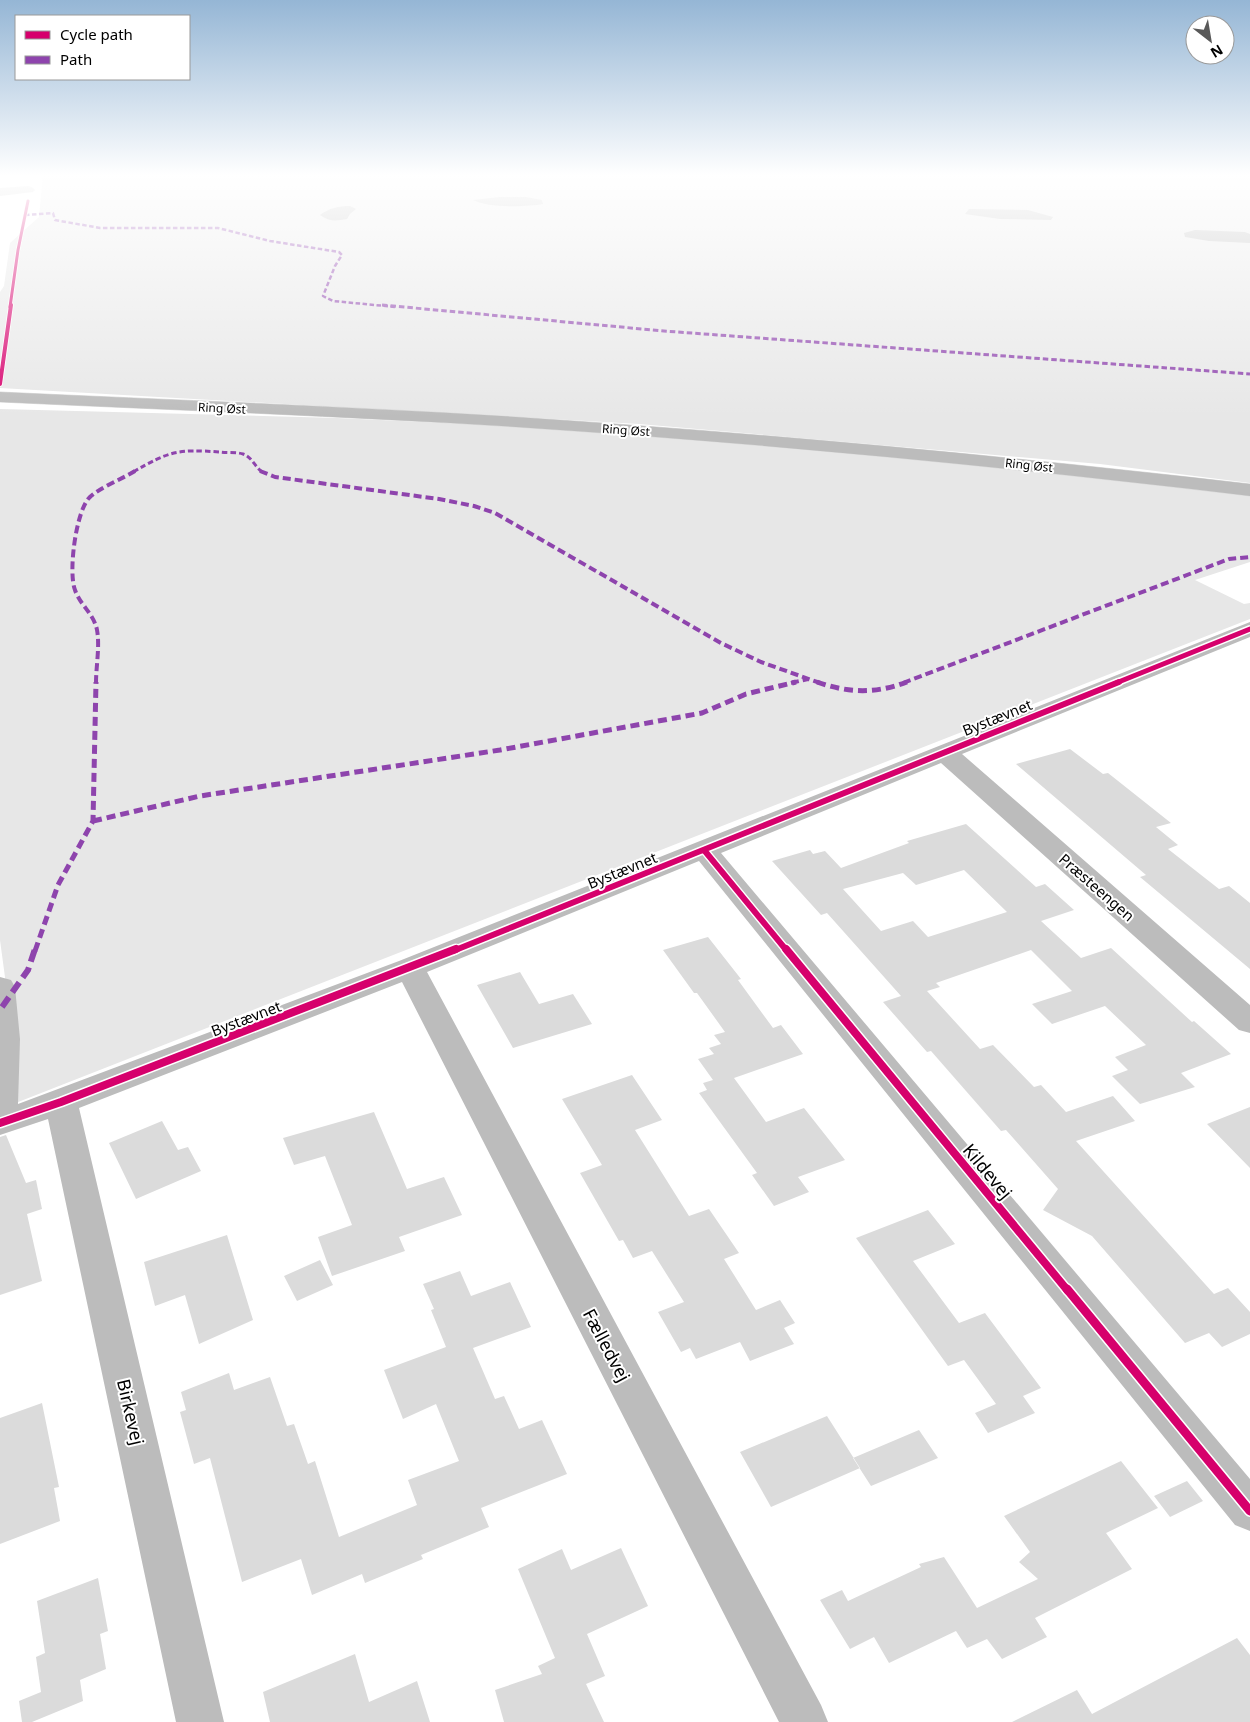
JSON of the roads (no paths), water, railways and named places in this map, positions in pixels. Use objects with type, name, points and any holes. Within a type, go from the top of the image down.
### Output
[{"type":"street","name":"Ring Øst","points":[[0,397],[513,422],[939,455],[1250,490]]},
{"type":"street","name":"Bystævnet","points":[[1,1123],[61,1102],[410,968],[1250,629]]},
{"type":"street","name":"Præsteengen","points":[[944,752],[1250,1022]]},
{"type":"street","name":"Kildevej","points":[[704,850],[1250,1511]]},
{"type":"street","name":"Fælledvej","points":[[410,968],[804,1722]]},
{"type":"street","points":[[0,987],[4,1038],[1,1123]]},
{"type":"street","name":"Birkevej","points":[[61,1102],[200,1722]]}]
